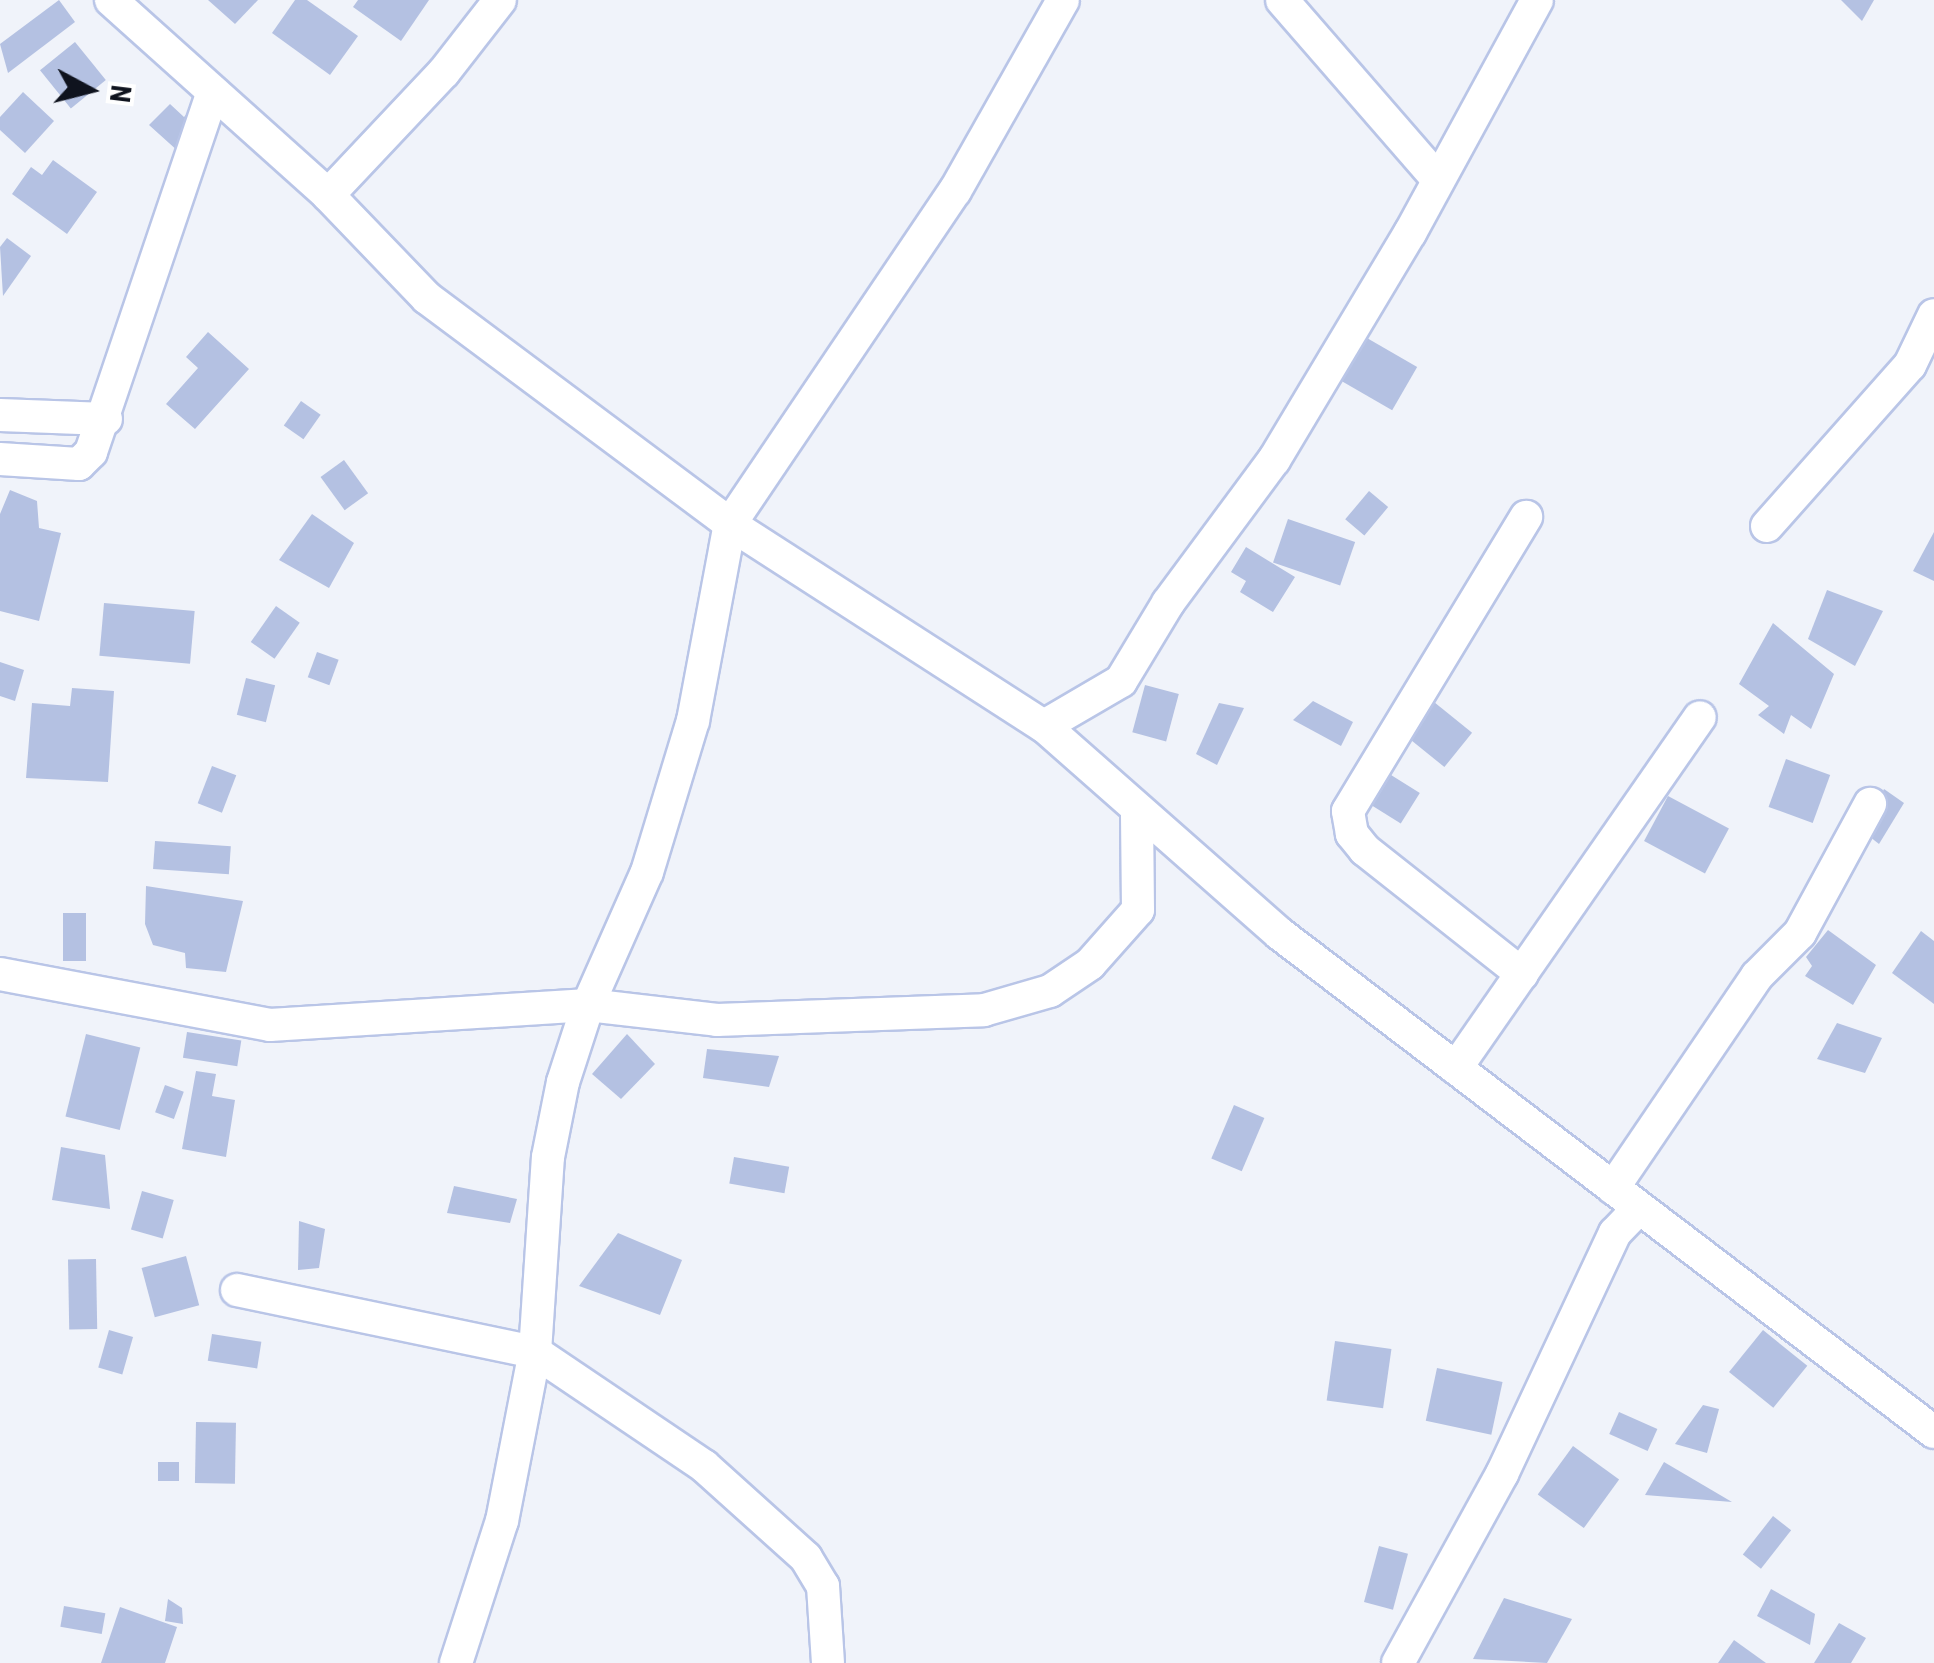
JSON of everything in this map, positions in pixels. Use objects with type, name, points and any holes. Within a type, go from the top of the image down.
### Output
[{"type":"street","points":[[111,0],[328,196],[427,298],[730,524],[1044,726],[1280,934],[1934,1432]]},
{"type":"street","points":[[328,196],[444,72],[500,0]]},
{"type":"street","points":[[456,1663],[502,1521],[535,1352],[548,1156],[562,1082],[588,1005],[647,872],[687,740],[730,524],[955,191],[1062,0]]},
{"type":"street","points":[[1282,0],[1436,177]]},
{"type":"street","points":[[1044,726],[1121,681],[1168,604],[1274,460],[1410,233],[1436,177],[1537,0]]},
{"type":"street","points":[[0,459],[79,464],[106,419],[212,92]]},
{"type":"street","points":[[1768,526],[1910,365],[1934,315]]},
{"type":"street","points":[[0,415],[106,419]]},
{"type":"street","points":[[1522,974],[1365,850],[1352,834],[1348,811],[1526,517]]},
{"type":"street","points":[[1456,1068],[1700,717]]},
{"type":"street","points":[[1398,1663],[1502,1474],[1615,1233],[1625,1199],[1756,976],[1800,932],[1870,804]]},
{"type":"street","points":[[0,974],[270,1025],[588,1005],[717,1020],[984,1010],[1050,991],[1090,964],[1138,910],[1137,810]]},
{"type":"street","points":[[237,1290],[535,1352],[704,1466],[806,1558],[823,1586],[828,1663]]},
{"type":"building","points":[[59,0],[75,22],[8,73],[0,44]]},
{"type":"building","points":[[208,0],[258,0],[235,24]]},
{"type":"building","points":[[295,0],[307,0],[358,36],[330,75],[272,33]]},
{"type":"building","points":[[358,0],[429,0],[401,41],[353,7]]},
{"type":"building","points":[[1841,0],[1874,0],[1862,21]]},
{"type":"building","points":[[75,42],[106,80],[71,108],[40,70]]},
{"type":"building","points":[[23,92],[54,121],[25,153],[0,130],[0,117]]},
{"type":"building","points":[[197,103],[189,161],[149,125],[170,104],[184,117]]},
{"type":"building","points":[[53,160],[97,192],[67,234],[12,194],[31,167],[42,175]]},
{"type":"building","points":[[7,238],[31,256],[3,296],[0,247]]},
{"type":"building","points":[[208,332],[249,369],[195,429],[166,404],[198,368],[186,357]]},
{"type":"building","points":[[1360,334],[1417,367],[1392,410],[1335,377]]},
{"type":"building","points":[[301,401],[321,415],[303,439],[284,426]]},
{"type":"building","points":[[344,460],[368,493],[345,510],[321,477]]},
{"type":"building","points":[[10,490],[37,501],[39,528],[61,533],[39,621],[0,611],[0,514]]},
{"type":"building","points":[[1369,491],[1388,507],[1364,535],[1345,519]]},
{"type":"building","points":[[312,514],[354,543],[329,588],[279,560]]},
{"type":"building","points":[[1288,519],[1355,542],[1340,586],[1273,562]]},
{"type":"building","points":[[1934,532],[1934,581],[1913,571]]},
{"type":"building","points":[[1246,547],[1295,577],[1273,612],[1240,592],[1246,581],[1231,572]]},
{"type":"building","points":[[1827,590],[1883,611],[1855,666],[1808,639]]},
{"type":"building","points":[[104,603],[195,611],[190,664],[99,656]]},
{"type":"building","points":[[276,606],[300,623],[275,659],[251,642]]},
{"type":"building","points":[[1773,623],[1834,674],[1811,729],[1791,715],[1784,734],[1758,715],[1769,706],[1739,684]]},
{"type":"building","points":[[317,652],[339,660],[329,685],[308,677]]},
{"type":"building","points":[[0,662],[24,670],[15,701],[0,696]]},
{"type":"building","points":[[246,678],[275,685],[266,722],[237,715]]},
{"type":"building","points":[[1145,685],[1179,694],[1166,741],[1132,732]]},
{"type":"building","points":[[72,688],[114,691],[108,782],[26,778],[32,703],[70,706]]},
{"type":"building","points":[[1313,701],[1353,722],[1341,746],[1293,720]]},
{"type":"building","points":[[1434,702],[1472,733],[1444,767],[1406,736]]},
{"type":"building","points":[[1219,703],[1244,708],[1217,765],[1196,754]]},
{"type":"building","points":[[1786,759],[1830,775],[1813,823],[1769,807]]},
{"type":"building","points":[[212,766],[236,775],[222,813],[198,803]]},
{"type":"building","points":[[1391,775],[1420,793],[1401,824],[1372,806]]},
{"type":"building","points":[[1884,789],[1904,803],[1879,844],[1865,833]]},
{"type":"building","points":[[1668,796],[1729,828],[1705,873],[1644,841]]},
{"type":"building","points":[[155,841],[231,846],[229,874],[153,869]]},
{"type":"building","points":[[146,886],[243,901],[226,972],[186,968],[185,953],[153,945],[145,924]]},
{"type":"building","points":[[63,913],[86,913],[86,961],[63,961]]},
{"type":"building","points":[[1828,930],[1876,965],[1853,1005],[1805,976],[1812,966],[1806,957]]},
{"type":"building","points":[[1921,931],[1934,941],[1934,1004],[1892,973]]},
{"type":"building","points":[[1837,1023],[1882,1038],[1865,1073],[1817,1059]]},
{"type":"building","points":[[187,1032],[241,1041],[237,1066],[183,1058]]},
{"type":"building","points":[[86,1034],[140,1048],[120,1130],[65,1116]]},
{"type":"building","points":[[627,1034],[655,1064],[621,1099],[592,1074]]},
{"type":"building","points":[[707,1049],[779,1056],[769,1087],[703,1078]]},
{"type":"building","points":[[196,1071],[216,1074],[212,1096],[235,1100],[226,1157],[182,1149]]},
{"type":"building","points":[[165,1085],[184,1092],[174,1119],[155,1112]]},
{"type":"building","points":[[1234,1105],[1264,1118],[1242,1171],[1211,1158]]},
{"type":"building","points":[[61,1147],[105,1155],[110,1209],[52,1200]]},
{"type":"building","points":[[734,1157],[789,1167],[784,1193],[729,1184]]},
{"type":"building","points":[[454,1186],[517,1199],[510,1223],[447,1213]]},
{"type":"building","points":[[142,1191],[174,1200],[163,1239],[131,1229]]},
{"type":"building","points":[[299,1221],[325,1229],[319,1268],[298,1270]]},
{"type":"building","points":[[618,1233],[682,1260],[660,1315],[579,1286]]},
{"type":"building","points":[[186,1256],[199,1305],[155,1317],[142,1268]]},
{"type":"building","points":[[68,1259],[96,1259],[97,1329],[69,1329]]},
{"type":"building","points":[[109,1330],[133,1337],[122,1374],[98,1367]]},
{"type":"building","points":[[1763,1330],[1807,1366],[1773,1408],[1729,1372]]},
{"type":"building","points":[[212,1334],[261,1342],[257,1368],[208,1361]]},
{"type":"building","points":[[1335,1341],[1391,1349],[1383,1408],[1327,1400]]},
{"type":"building","points":[[1437,1368],[1503,1382],[1491,1435],[1426,1421]]},
{"type":"building","points":[[1703,1405],[1719,1409],[1707,1453],[1675,1444]]},
{"type":"building","points":[[1619,1412],[1657,1429],[1648,1451],[1609,1434]]},
{"type":"building","points":[[196,1422],[236,1423],[235,1484],[195,1483]]},
{"type":"building","points":[[1573,1446],[1619,1480],[1584,1528],[1538,1495]]},
{"type":"building","points":[[158,1462],[179,1462],[179,1481],[158,1481]]},
{"type":"building","points":[[1664,1462],[1732,1502],[1645,1495]]},
{"type":"building","points":[[1773,1516],[1791,1530],[1761,1569],[1743,1555]]},
{"type":"building","points":[[1379,1546],[1408,1554],[1393,1610],[1364,1602]]},
{"type":"building","points":[[1771,1589],[1815,1614],[1810,1645],[1757,1616]]},
{"type":"building","points":[[1504,1598],[1572,1619],[1547,1663],[1473,1659]]},
{"type":"building","points":[[168,1599],[182,1608],[183,1624],[165,1621]]},
{"type":"building","points":[[64,1606],[105,1613],[102,1634],[60,1627]]},
{"type":"building","points":[[120,1607],[177,1627],[165,1663],[101,1663]]},
{"type":"building","points":[[1839,1623],[1866,1638],[1851,1663],[1814,1663]]},
{"type":"building","points":[[1734,1640],[1766,1663],[1718,1663]]}]
